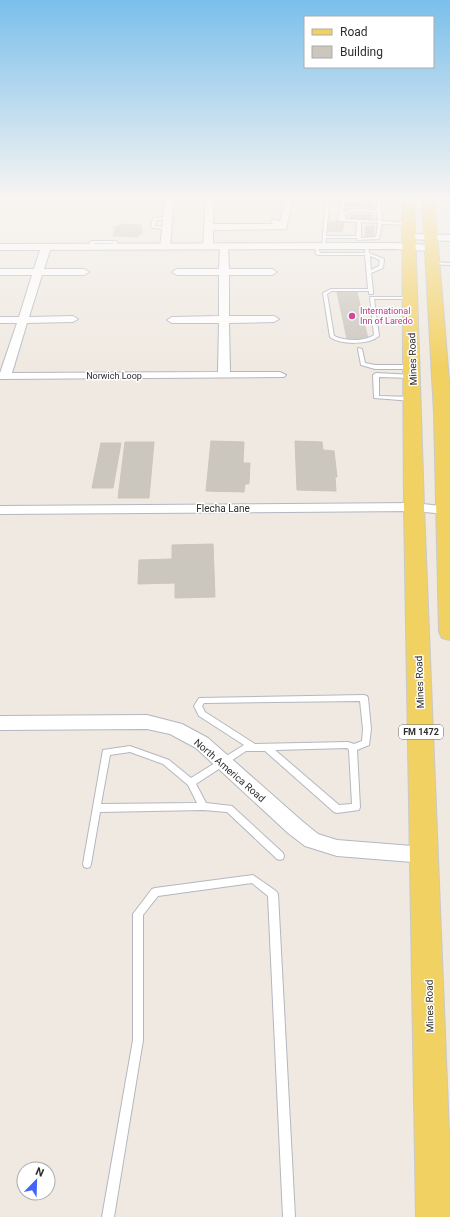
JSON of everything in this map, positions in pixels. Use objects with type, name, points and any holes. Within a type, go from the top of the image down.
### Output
[{"type":"main road","name":"Mines Road","points":[[418,253],[411,298],[414,507],[425,854],[434,1217]]},
{"type":"main road","name":"Mines Road","points":[[422,253],[447,413],[446,510],[450,632]]},
{"type":"main road","points":[[413,385],[424,406],[433,411],[447,413]]},
{"type":"street","name":"Norwich Loop","points":[[44,253],[23,320],[2,376],[280,375]]},
{"type":"street","points":[[224,253],[224,375]]},
{"type":"street","points":[[0,272],[84,272]]},
{"type":"street","points":[[177,272],[272,272]]},
{"type":"street","points":[[0,320],[73,319]]},
{"type":"street","points":[[172,320],[274,319]]},
{"type":"street","name":"Flecha Lane","points":[[0,510],[414,507],[446,510]]},
{"type":"street","name":"North America Road","points":[[0,723],[147,722],[165,725],[202,743],[295,827],[312,840],[337,848],[425,854]]},
{"type":"lane","points":[[364,253],[369,272],[370,290],[377,336],[370,340],[347,341],[332,338],[325,293],[331,290],[370,290]]},
{"type":"lane","points":[[369,272],[382,268],[382,259],[375,253]]},
{"type":"lane","points":[[434,253],[450,264]]},
{"type":"lane","points":[[372,298],[411,298]]},
{"type":"lane","points":[[360,349],[363,364],[375,367],[413,385]]},
{"type":"lane","points":[[376,375],[413,385],[376,400],[376,375]]},
{"type":"lane","points":[[253,748],[202,714],[198,706],[202,700],[364,698],[367,729],[366,743],[353,748]]},
{"type":"lane","points":[[191,783],[245,748],[266,746],[348,745],[353,748]]},
{"type":"lane","points":[[266,746],[337,809],[356,808],[353,748]]},
{"type":"lane","points":[[87,864],[106,752],[130,748],[166,762],[191,783],[203,806]]},
{"type":"lane","points":[[96,808],[203,806],[228,809],[280,856]]},
{"type":"lane","points":[[108,1217],[138,1040],[138,914],[155,892],[253,879],[273,894],[289,1217]]},
{"type":"building","name":"International Inn of Laredo","points":[[337,292],[357,292],[368,339],[347,339]]},
{"type":"building","points":[[211,441],[244,442],[243,463],[250,463],[249,484],[245,484],[244,492],[206,491]]},
{"type":"building","points":[[295,441],[322,442],[323,450],[334,451],[337,477],[335,477],[336,491],[297,490]]},
{"type":"building","points":[[125,442],[154,442],[149,498],[118,498]]},
{"type":"building","points":[[101,443],[121,443],[113,488],[92,488]]},
{"type":"building","points":[[213,544],[215,597],[175,598],[175,583],[138,584],[139,560],[172,559],[172,545]]},
{"type":"place","name":"International Inn of Laredo","points":[[352,316]]}]
